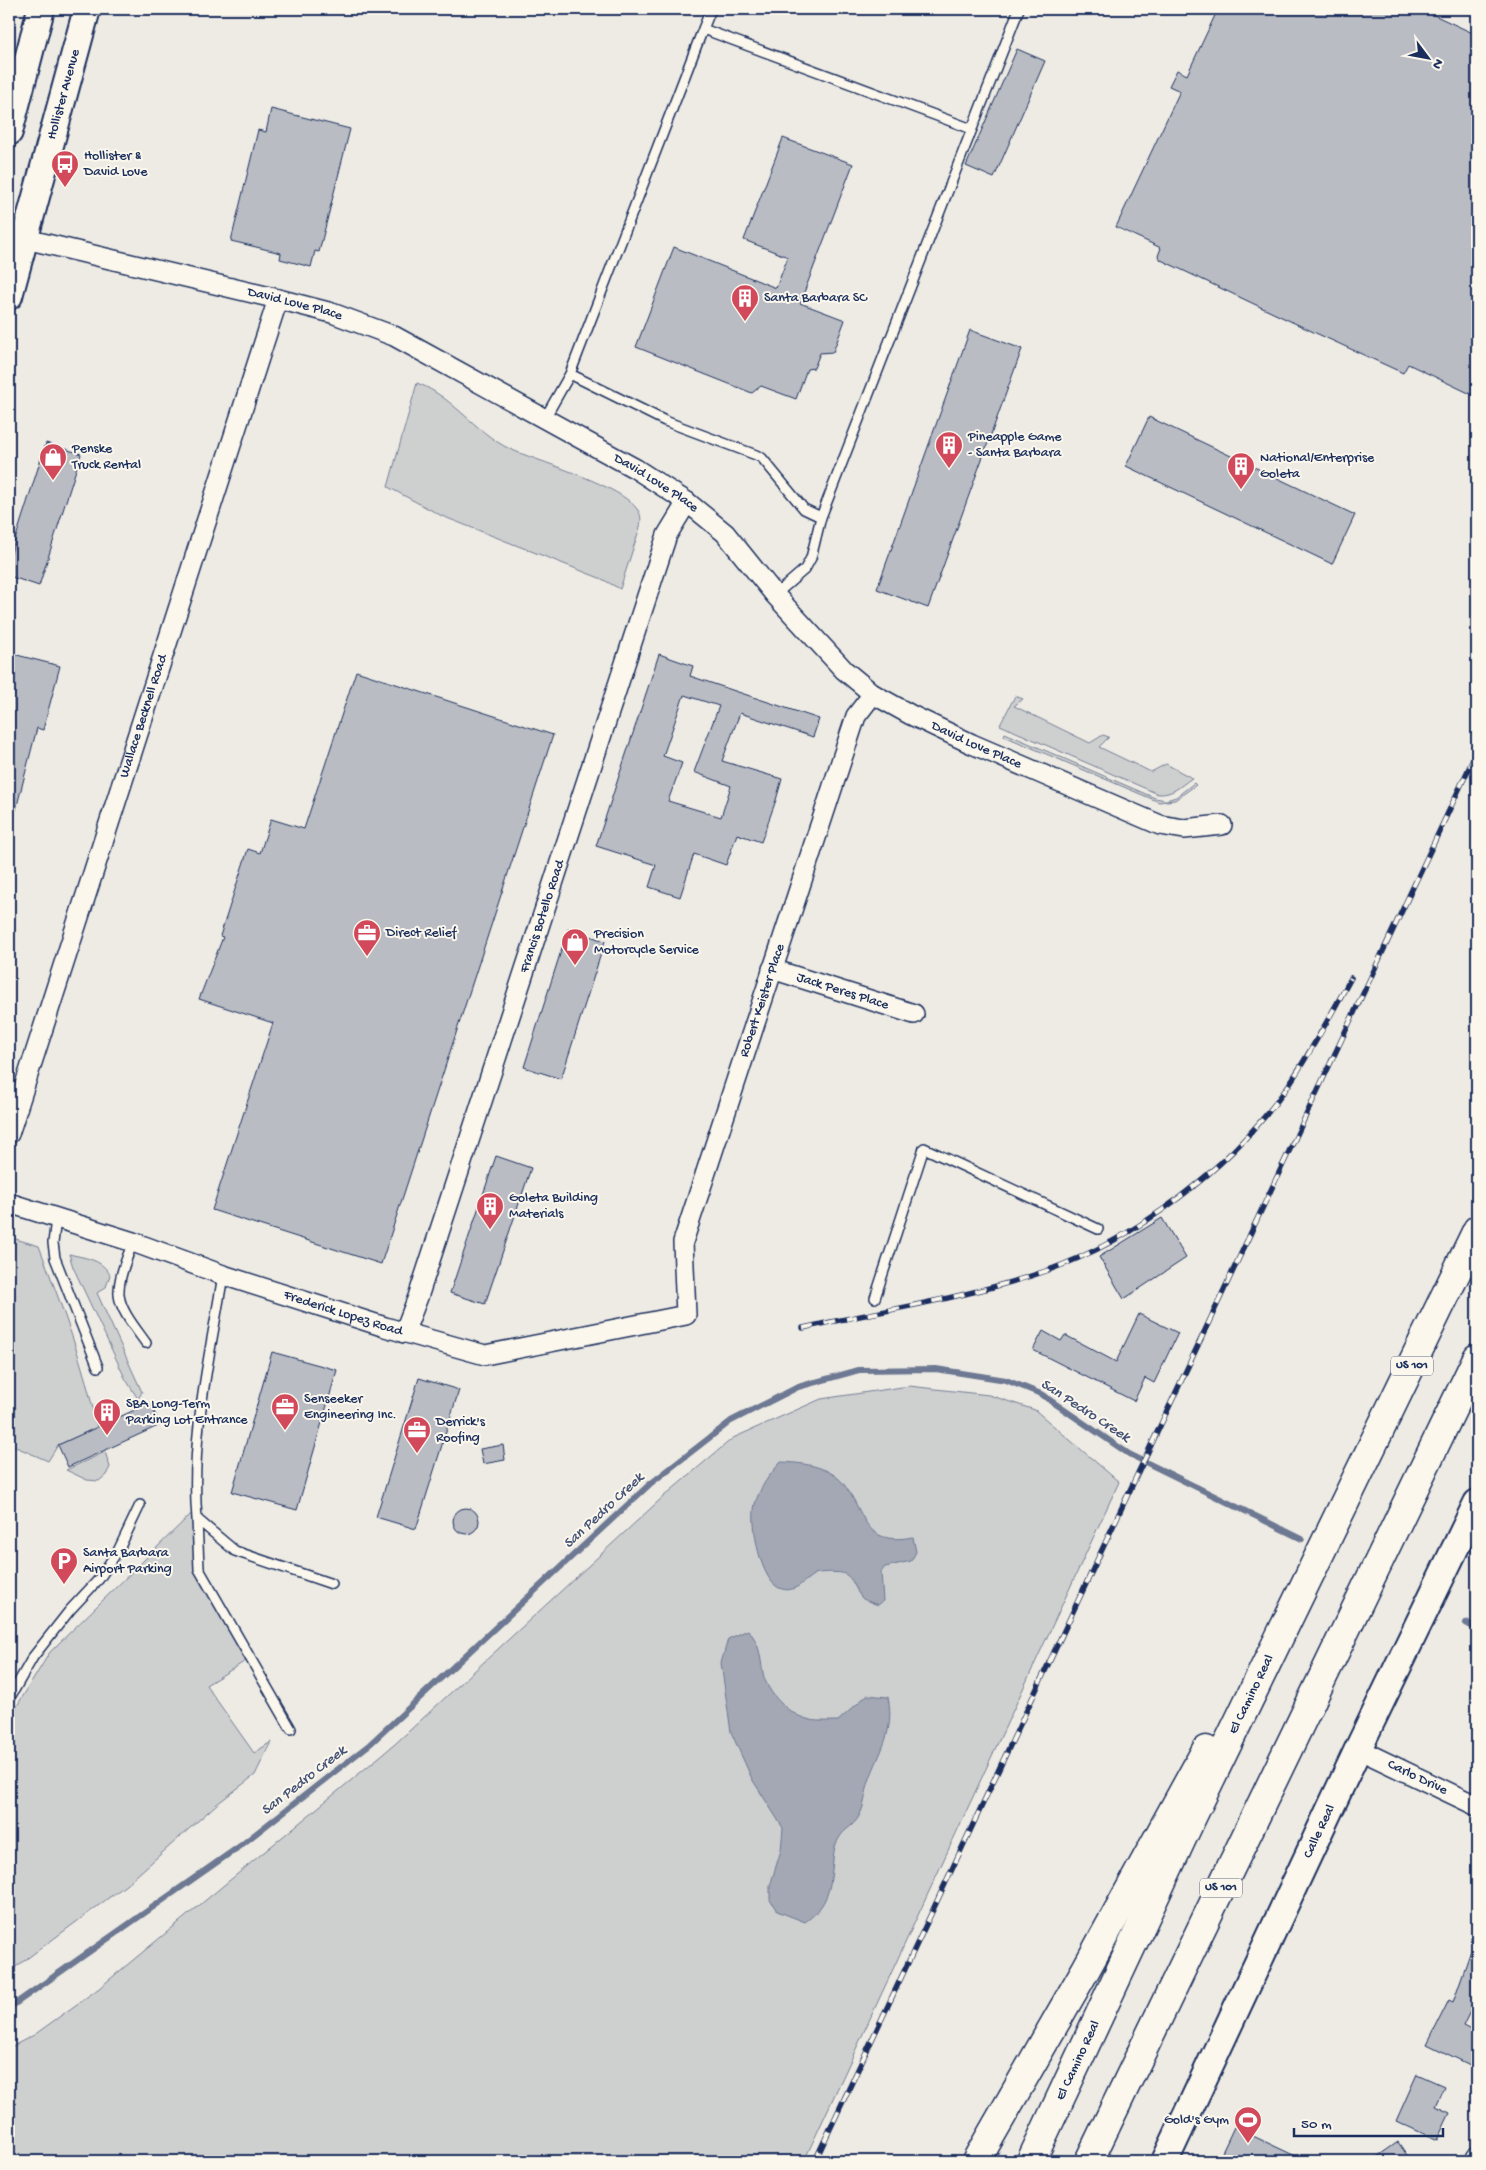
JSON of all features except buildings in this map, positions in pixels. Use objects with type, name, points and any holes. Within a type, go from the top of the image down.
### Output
[{"type":"highway","name":"El Camino Real","points":[[1031,2161],[1255,1687],[1477,1230]]},
{"type":"highway","name":"US 101","points":[[1089,2161],[1477,1358]]},
{"type":"highway","points":[[976,2161],[1081,1977],[1204,1752],[1255,1687]]},
{"type":"main road","points":[[9,132],[41,9]]},
{"type":"main road","name":"Hollister Avenue","points":[[9,296],[16,238],[87,9]]},
{"type":"main road","name":"Calle Real","points":[[1165,2161],[1358,1749],[1477,1504]]},
{"type":"street","name":"David Love Place","points":[[16,238],[278,299],[340,316],[394,336],[636,469],[687,502],[725,533],[775,595],[844,670],[873,694],[911,715],[972,744],[1160,825],[1184,828],[1222,824]]},
{"type":"street","name":"Wallace Becknell Road","points":[[9,1134],[278,299]]},
{"type":"street","name":"Francis Botello Road","points":[[404,1333],[418,1297],[667,535],[687,502]]},
{"type":"street","name":"Robert Keister Place","points":[[686,1314],[683,1242],[856,716],[873,694]]},
{"type":"street","name":"Jack Peres Place","points":[[772,969],[914,1014]]},
{"type":"street","name":"Frederick Lopez Road","points":[[9,1204],[133,1242],[223,1275],[404,1333],[486,1355],[686,1314]]},
{"type":"street","name":"Carlo Drive","points":[[1358,1749],[1477,1806]]},
{"type":"street","points":[[1475,2161],[1477,2156]]},
{"type":"lane","points":[[545,418],[570,374],[711,9]]},
{"type":"lane","points":[[775,595],[805,569],[811,558],[821,517],[1019,9]]},
{"type":"lane","points":[[703,29],[972,129]]},
{"type":"lane","points":[[570,374],[665,421],[762,458],[804,509],[821,517]]},
{"type":"lane","points":[[875,1298],[924,1148],[1098,1229]]},
{"type":"lane","points":[[56,1219],[53,1242],[55,1258],[98,1367]]},
{"type":"lane","points":[[133,1242],[124,1266],[119,1294],[124,1309],[146,1343]]},
{"type":"lane","points":[[223,1275],[197,1441],[194,1486],[199,1569],[291,1728]]},
{"type":"lane","points":[[9,1699],[32,1657],[70,1610],[99,1579],[114,1557],[128,1533],[140,1505]]},
{"type":"lane","points":[[197,1519],[235,1551],[332,1584]]},
{"type":"shaded area","points":[[417,383],[431,389],[503,446],[599,484],[628,500],[639,511],[640,527],[620,589],[602,579],[442,516],[388,487]]},
{"type":"shaded area","points":[[1015,696],[1023,699],[1014,706],[1090,743],[1103,735],[1109,737],[1099,747],[1151,772],[1166,764],[1192,778],[1168,793],[1158,794],[1000,725]]},
{"type":"shaded area","points":[[1005,733],[1155,798],[1166,800],[1176,797],[1194,783],[1196,785],[1175,800],[1159,802],[1004,736]]},
{"type":"shaded area","points":[[9,1237],[39,1246],[79,1358],[97,1428],[58,1445],[48,1461],[9,1444]]},
{"type":"shaded area","points":[[69,1254],[98,1262],[110,1275],[106,1287],[97,1293],[142,1392],[138,1399],[125,1378],[73,1267]]},
{"type":"shaded area","points":[[909,1386],[989,1395],[1035,1410],[1119,1482],[804,2161],[9,2161],[9,2048],[34,2035],[98,1989],[395,1744],[663,1497],[733,1438],[821,1399]]},
{"type":"shaded area","points":[[105,1452],[110,1467],[106,1475],[99,1481],[87,1480],[66,1470]]},
{"type":"shaded area","points":[[781,1462],[805,1464],[829,1472],[842,1482],[867,1524],[874,1532],[883,1537],[896,1539],[913,1537],[916,1552],[911,1561],[885,1567],[881,1572],[883,1601],[878,1605],[863,1599],[849,1577],[842,1573],[828,1572],[815,1574],[796,1588],[787,1590],[774,1585],[762,1565],[758,1551],[754,1513],[755,1504],[762,1487]]},
{"type":"shaded area","points":[[192,1513],[195,1567],[249,1659],[206,1685],[254,1753],[271,1742],[255,1775],[217,1804],[126,1885],[9,1972],[9,1719],[50,1652]]},
{"type":"shaded area","points":[[748,1630],[757,1645],[765,1681],[779,1702],[793,1713],[814,1721],[838,1721],[867,1695],[888,1697],[890,1721],[888,1731],[869,1781],[862,1809],[855,1822],[840,1836],[835,1847],[830,1886],[825,1900],[817,1912],[805,1922],[777,1911],[770,1900],[770,1886],[781,1850],[783,1828],[752,1779],[731,1732],[721,1663],[728,1639]]},
{"type":"waterway","name":"San Pedro Creek","points":[[9,2008],[240,1846],[370,1744],[650,1484],[731,1421],[798,1387],[859,1370],[936,1369],[1006,1380],[1041,1394],[1129,1454],[1302,1539]]},
{"type":"waterway","name":"San Pedro Creek","points":[[1466,1623],[1477,1629]]},
{"type":"railway","points":[[815,2161],[1477,751]]},
{"type":"railway","points":[[803,1328],[986,1289],[1046,1271],[1114,1240],[1147,1220],[1179,1198],[1209,1173],[1238,1146],[1263,1118],[1286,1089],[1320,1035],[1351,978]]},
{"type":"place","name":"Hollister & David Love","points":[[65,188]]},
{"type":"place","name":"Santa Barbara SC","points":[[745,322]]},
{"type":"place","name":"Pineapple Game - Santa Barbara","points":[[949,469]]},
{"type":"place","name":"Penske Truck Rental","points":[[53,481]]},
{"type":"place","name":"National/Enterprise Goleta","points":[[1241,490]]},
{"type":"place","name":"Direct Relief","points":[[367,957]]},
{"type":"place","name":"Precision Motorcycle Service","points":[[575,966]]},
{"type":"place","name":"Goleta Building Materials","points":[[490,1230]]},
{"type":"place","name":"Senseeker Engineering Inc.","points":[[285,1431]]},
{"type":"place","name":"SBA Long-Term Parking Lot Entrance","points":[[107,1436]]},
{"type":"place","name":"Derrick's Roofing","points":[[417,1454]]},
{"type":"place","name":"Santa Barbara Airport Parking","points":[[64,1585]]},
{"type":"place","name":"Gold's Gym","points":[[1248,2144]]}]
